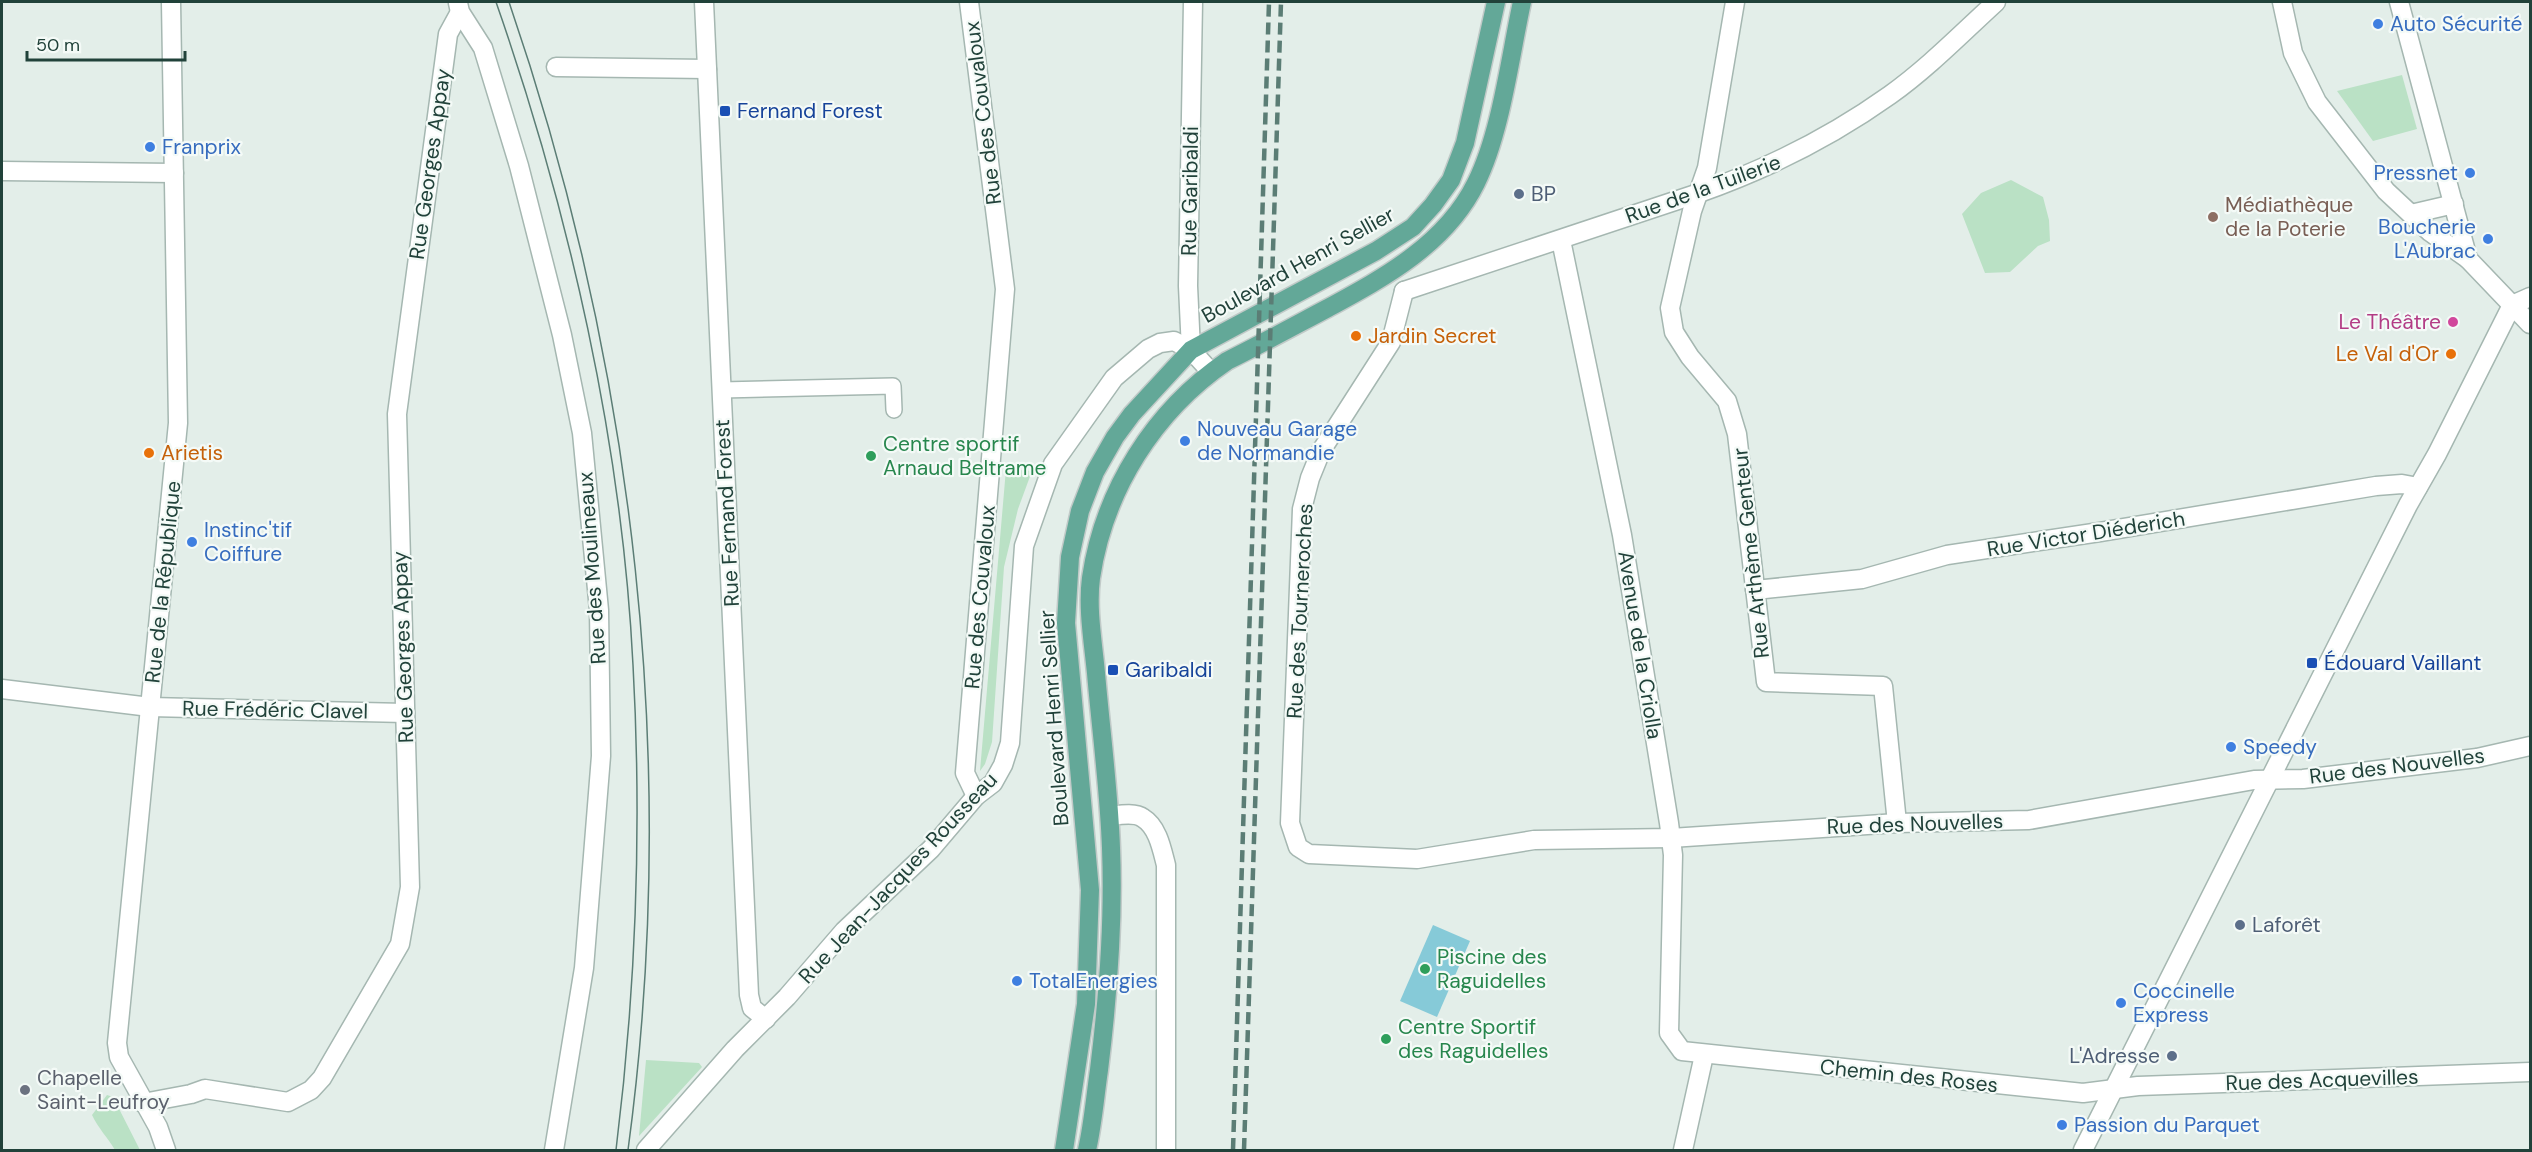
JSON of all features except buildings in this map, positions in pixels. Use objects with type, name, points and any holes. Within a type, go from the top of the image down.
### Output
[{"type":"main road","name":"Boulevard Henri Sellier","points":[[1064,1150],[1086,1004],[1090,890],[1066,623],[1070,557],[1080,511],[1095,472],[1132,414],[1191,350],[1376,251],[1413,227],[1433,205],[1451,180],[1465,143],[1496,2]]},
{"type":"main road","name":"Boulevard Henri Sellier","points":[[1087,1150],[1107,1006],[1111,904],[1110,816],[1092,635],[1091,580],[1100,537],[1114,497],[1142,446],[1159,423],[1211,372],[1227,361],[1391,273],[1432,242],[1462,208],[1476,183],[1491,145],[1522,2]]},
{"type":"main road","points":[[1376,251],[1391,273]]},
{"type":"street","name":"Rue de la République","points":[[165,1150],[158,1127],[119,1057],[117,1043],[178,423],[171,2]]},
{"type":"street","name":"Rue Fernand Forest","points":[[704,2],[749,994],[752,1008],[766,1018]]},
{"type":"street","name":"Rue des Couvaloux","points":[[969,2],[1005,290],[965,773],[976,796]]},
{"type":"street","name":"Rue Garibaldi","points":[[1191,350],[1188,286],[1193,2]]},
{"type":"street","name":"Rue Arthème Genteur","points":[[1735,2],[1707,168],[1692,211],[1677,273],[1670,308],[1671,320],[1674,332],[1690,357],[1727,401],[1737,434],[1766,682],[1883,686],[1897,822]]},
{"type":"street","name":"Rue de la Tuilerie","points":[[1404,291],[1737,180],[1794,155],[1890,95],[1996,2]]},
{"type":"street","points":[[2282,2],[2296,61],[2318,102],[2386,191],[2430,232],[2468,259],[2530,324]]},
{"type":"street","points":[[2399,2],[2468,259]]},
{"type":"street","name":"Rue Georges Appay","points":[[143,1103],[205,1089],[288,1101],[311,1090],[322,1078],[400,944],[410,887],[396,414],[448,34],[459,7]]},
{"type":"street","name":"Rue des Moulineaux","points":[[459,7],[483,48],[519,166],[562,335],[582,433],[599,610],[600,756],[584,968],[554,1150]]},
{"type":"street","points":[[556,68],[707,69]]},
{"type":"street","points":[[2,171],[174,173]]},
{"type":"street","points":[[2411,214],[2454,204]]},
{"type":"street","name":"Avenue de la Criolla","points":[[1561,240],[1622,534],[1671,838],[1673,855],[1669,1033],[1682,1051]]},
{"type":"street","points":[[1391,273],[1404,291]]},
{"type":"street","name":"Rue des Tourneroches","points":[[1298,847],[1290,824],[1302,509],[1310,478],[1321,451],[1391,342],[1404,291]]},
{"type":"street","points":[[2084,1150],[2512,305],[2530,297]]},
{"type":"street","name":"Rue Jean-Jacques Rousseau","points":[[649,1149],[735,1049],[766,1018],[843,931],[931,849],[976,796],[993,783],[1003,765],[1010,743],[1024,546],[1053,464],[1114,378],[1148,349],[1160,343],[1174,342],[1191,350]]},
{"type":"street","points":[[1191,350],[1211,372]]},
{"type":"street","points":[[722,390],[893,386],[894,410]]},
{"type":"street","name":"Rue Victor Diéderich","points":[[1755,590],[1862,579],[1947,555],[2376,486],[2402,484],[2418,487]]},
{"type":"street","name":"Rue Frédéric Clavel","points":[[2,689],[150,707],[405,713]]},
{"type":"street","name":"Rue des Nouvelles","points":[[1298,847],[1310,854],[1418,859],[1534,840],[1671,838],[1897,822],[2029,820],[2253,780],[2302,779],[2477,758],[2530,746]]},
{"type":"street","points":[[1110,816],[1143,817],[1160,840],[1166,865],[1166,1150]]},
{"type":"street","name":"Chemin des Roses","points":[[1682,1051],[2083,1093],[2115,1090]]},
{"type":"street","points":[[1683,1150],[1704,1054]]},
{"type":"street","name":"Rue des Acquevilles","points":[[2115,1090],[2138,1086],[2530,1072]]},
{"type":"green space","points":[[2402,75],[2417,129],[2373,141],[2337,91]]},
{"type":"green space","points":[[2011,180],[2043,197],[2049,220],[2050,241],[2038,246],[2010,272],[1985,273],[1962,214],[1981,193]]},
{"type":"green space","points":[[1006,469],[1032,471],[1018,509],[1004,567],[992,742],[985,764],[980,771]]},
{"type":"green space","points":[[646,1060],[699,1063],[702,1067],[639,1136]]},
{"type":"green space","points":[[107,1095],[113,1097],[140,1150],[115,1150],[94,1120],[92,1115]]},
{"type":"water","points":[[1433,925],[1470,941],[1437,1017],[1400,1001]]},
{"type":"tram line","points":[[496,2],[547,163],[569,245],[604,413],[627,581],[636,726],[637,848],[633,969],[616,1150]]},
{"type":"tram line","points":[[509,2],[552,141],[588,282],[616,425],[635,569],[646,714],[649,860],[643,1005],[628,1150]]},
{"type":"railway","points":[[1233,1150],[1269,2]]},
{"type":"railway","points":[[1244,1150],[1281,2]]},
{"type":"place","name":"Auto Sécurité","points":[[2378,24]]},
{"type":"place","name":"Fernand Forest","points":[[725,111]]},
{"type":"place","name":"Franprix","points":[[150,147]]},
{"type":"place","name":"Pressnet","points":[[2470,173]]},
{"type":"place","name":"BP","points":[[1519,194]]},
{"type":"place","name":"Médiathèque de la Poterie","points":[[2213,217]]},
{"type":"place","name":"Boucherie L'Aubrac","points":[[2488,239]]},
{"type":"place","name":"Le Théâtre","points":[[2453,322]]},
{"type":"place","name":"Jardin Secret","points":[[1356,336]]},
{"type":"place","name":"Le Val d'Or","points":[[2451,354]]},
{"type":"place","name":"Nouveau Garage de Normandie","points":[[1185,441]]},
{"type":"place","name":"Arietis","points":[[149,453]]},
{"type":"place","name":"Centre sportif Arnaud Beltrame","points":[[871,456]]},
{"type":"place","name":"Instinc'tif Coiffure","points":[[192,542]]},
{"type":"place","name":"Édouard Vaillant","points":[[2312,663]]},
{"type":"place","name":"Garibaldi","points":[[1113,670]]},
{"type":"place","name":"Speedy","points":[[2231,747]]},
{"type":"place","name":"Laforêt","points":[[2240,925]]},
{"type":"place","name":"Piscine des Raguidelles","points":[[1425,969]]},
{"type":"place","name":"TotalEnergies","points":[[1017,981]]},
{"type":"place","name":"Coccinelle Express","points":[[2121,1003]]},
{"type":"place","name":"Centre Sportif des Raguidelles","points":[[1386,1039]]},
{"type":"place","name":"L'Adresse","points":[[2172,1056]]},
{"type":"place","name":"Chapelle Saint-Leufroy","points":[[25,1090]]},
{"type":"place","name":"Passion du Parquet","points":[[2062,1125]]}]
